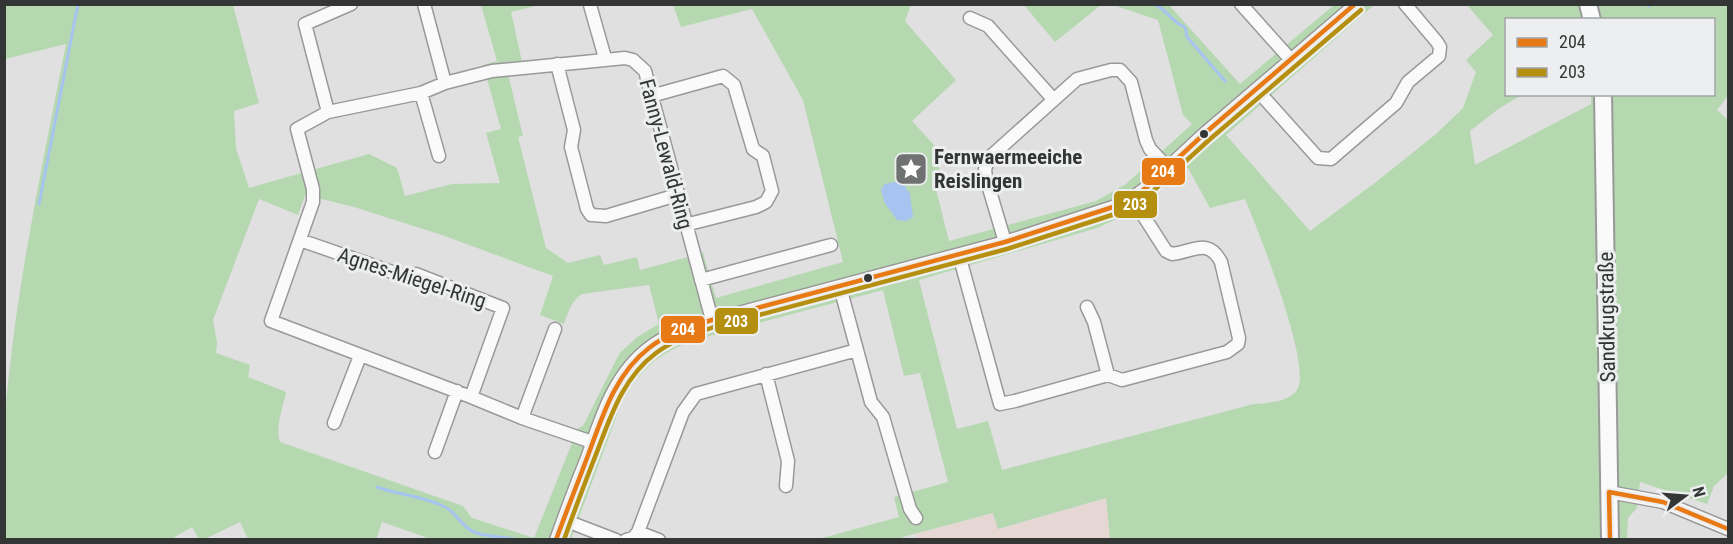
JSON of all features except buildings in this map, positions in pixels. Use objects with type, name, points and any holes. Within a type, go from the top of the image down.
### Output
[{"type":"street","points":[[328,112],[305,24],[351,4]]},
{"type":"street","points":[[424,4],[445,83]]},
{"type":"street","points":[[1241,4],[1291,60]]},
{"type":"street","points":[[556,540],[614,389],[639,357],[670,335],[712,320],[1067,224],[1132,198],[1356,4]]},
{"type":"street","points":[[1257,90],[1318,158],[1331,159],[1396,103],[1408,82],[1439,56],[1440,47],[1437,42],[1405,4]]},
{"type":"street","points":[[590,5],[605,58]]},
{"type":"street","points":[[970,18],[988,26],[1053,99]]},
{"type":"street","name":"Fanny-Lewald-Ring","points":[[592,442],[522,418],[271,321],[314,195],[297,129],[328,112],[421,93],[445,83],[492,71],[605,58],[625,58],[639,64],[645,71],[712,320]]},
{"type":"street","points":[[557,64],[574,130],[571,147],[587,209],[591,215],[606,216],[677,195]]},
{"type":"street","points":[[1005,242],[986,178],[987,163],[990,157],[1077,79],[1119,70],[1131,82],[1150,150],[1168,168]]},
{"type":"street","points":[[651,96],[723,76],[734,85],[753,149],[763,156],[772,191],[766,202],[756,207],[685,225]]},
{"type":"street","points":[[421,93],[439,156]]},
{"type":"street","name":"Sandkrugstraße","points":[[1603,96],[1610,540]]},
{"type":"street","points":[[958,255],[1000,404],[1108,375],[1122,380],[1227,352],[1238,344],[1239,338],[1221,261],[1216,253],[1203,247],[1172,254],[1166,250],[1132,198]]},
{"type":"street","name":"Agnes-Miegel-Ring","points":[[300,240],[398,274],[406,276],[416,274],[503,308],[471,397]]},
{"type":"street","points":[[700,280],[831,245]]},
{"type":"street","points":[[840,286],[871,402],[883,417],[910,509],[916,518]]},
{"type":"street","points":[[1087,307],[1094,322],[1108,375]]},
{"type":"street","points":[[522,418],[555,329]]},
{"type":"street","points":[[626,540],[633,538],[638,532],[683,412],[696,394],[857,350]]},
{"type":"street","points":[[334,423],[360,356]]},
{"type":"street","points":[[766,374],[788,461],[786,486]]},
{"type":"street","points":[[435,452],[457,391]]},
{"type":"street","points":[[1609,492],[1664,502],[1728,529]]},
{"type":"street","points":[[564,520],[616,540]]},
{"type":"street","points":[[638,532],[659,540]]},
{"type":"shaded area","points":[[1107,498],[1110,539],[917,540],[916,534],[994,513],[999,529]]},
{"type":"green space","points":[[4,5],[233,5],[259,103],[234,111],[236,148],[249,188],[369,154],[397,168],[405,196],[452,184],[500,183],[486,133],[501,129],[483,65],[497,61],[481,5],[539,5],[511,12],[524,71],[508,74],[523,136],[518,137],[546,248],[568,263],[600,255],[604,265],[637,257],[640,270],[703,253],[716,298],[843,262],[803,100],[752,9],[681,27],[673,5],[911,5],[905,21],[956,80],[912,121],[934,145],[940,171],[932,174],[949,241],[1096,201],[1126,184],[1192,124],[1183,115],[1158,20],[1113,5],[1169,5],[1240,84],[1334,5],[1374,5],[1226,135],[1310,231],[1436,134],[1463,108],[1476,72],[1466,60],[1493,35],[1467,5],[1728,5],[1728,96],[1717,110],[1728,120],[1728,473],[1714,486],[1707,504],[1640,482],[1637,508],[1628,518],[1627,539],[1110,539],[1106,498],[998,529],[993,513],[903,537],[903,539],[819,539],[899,517],[894,497],[948,482],[920,373],[904,376],[883,290],[698,339],[661,356],[642,373],[620,407],[571,539],[431,539],[382,522],[376,540],[248,539],[240,522],[205,539],[199,539],[192,527],[171,539],[5,539],[4,432],[15,323],[30,229],[66,44],[5,59]],"holes":[[[1188,168],[1210,208],[1245,199],[1282,296],[1291,327],[1300,376],[1297,390],[1289,397],[1277,401],[1254,404],[1002,470],[988,421],[957,429],[919,280],[1097,228],[1147,201]],[[305,195],[354,207],[442,235],[553,276],[540,315],[564,324],[573,304],[582,294],[649,285],[659,324],[637,337],[619,354],[583,426],[578,428],[534,538],[472,518],[463,506],[280,442],[279,423],[286,392],[248,377],[250,365],[216,353],[217,342],[213,320],[259,199],[298,215]]]},
{"type":"green space","points":[[1024,5],[1101,5],[1055,42]]},
{"type":"water","points":[[902,182],[910,194],[913,217],[906,221],[897,220],[884,202],[881,189],[885,184]]},
{"type":"waterway","points":[[39,204],[78,4]]},
{"type":"waterway","points":[[1154,4],[1185,27],[1187,37],[1225,81]]},
{"type":"waterway","points":[[377,487],[428,500],[445,507],[473,532],[514,539]]},
{"type":"transit line","name":"204","points":[[556,540],[610,398],[637,359],[656,343],[679,331],[712,320],[1005,242],[1113,207],[1132,198],[1355,4]]},
{"type":"transit line","name":"203","points":[[564,540],[624,389],[644,364],[669,344],[714,327],[1007,249],[1115,214],[1135,205],[1361,10]]},
{"type":"transit line","name":"204","points":[[1609,492],[1663,502],[1728,529]]},
{"type":"transit line","name":"204","points":[[1609,492],[1610,540]]},
{"type":"place","name":"Fernwaermeeiche Reislingen","points":[[911,169]]}]
